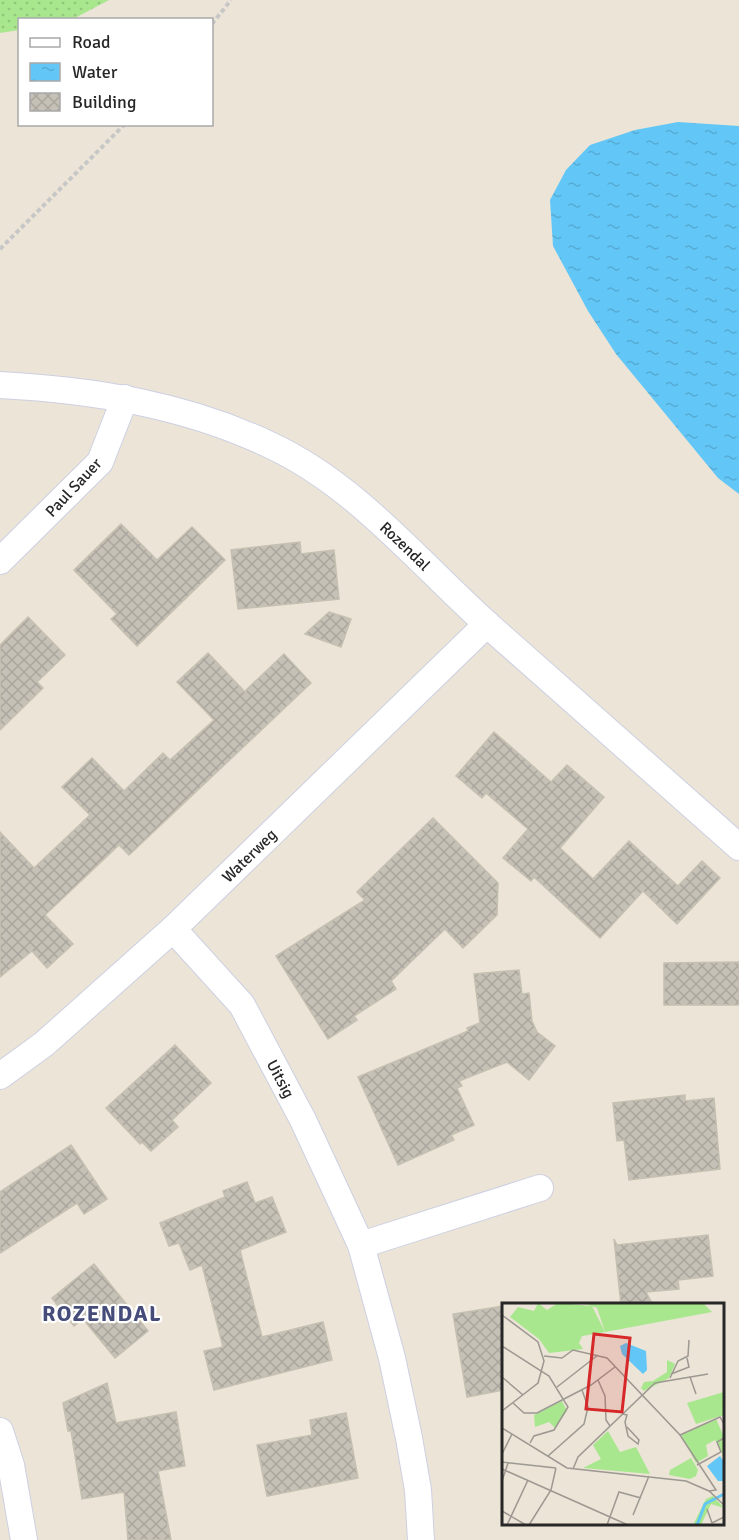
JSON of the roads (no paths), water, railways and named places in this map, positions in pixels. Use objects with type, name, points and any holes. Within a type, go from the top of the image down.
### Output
[{"type":"street","name":"Rozendal","points":[[0,385],[56,388],[125,398],[185,412],[273,446],[319,472],[355,500],[487,624],[739,847]]},
{"type":"street","name":"Paul Sauer","points":[[0,561],[100,462],[125,398]]},
{"type":"street","name":"Waterweg","points":[[0,1076],[44,1044],[173,929],[487,624]]},
{"type":"street","name":"Uitsig","points":[[173,929],[242,1005],[303,1120],[361,1245],[390,1348],[410,1438],[418,1490],[421,1540]]},
{"type":"street","points":[[361,1245],[540,1188]]},
{"type":"street","points":[[0,1431],[11,1465],[24,1540]]},
{"type":"water","points":[[678,122],[739,126],[739,494],[718,478],[616,354],[588,311],[553,246],[550,200],[566,170],[590,145],[635,130]]},
{"type":"district","name":"ROZENDAL","points":[[102,1313]]}]
